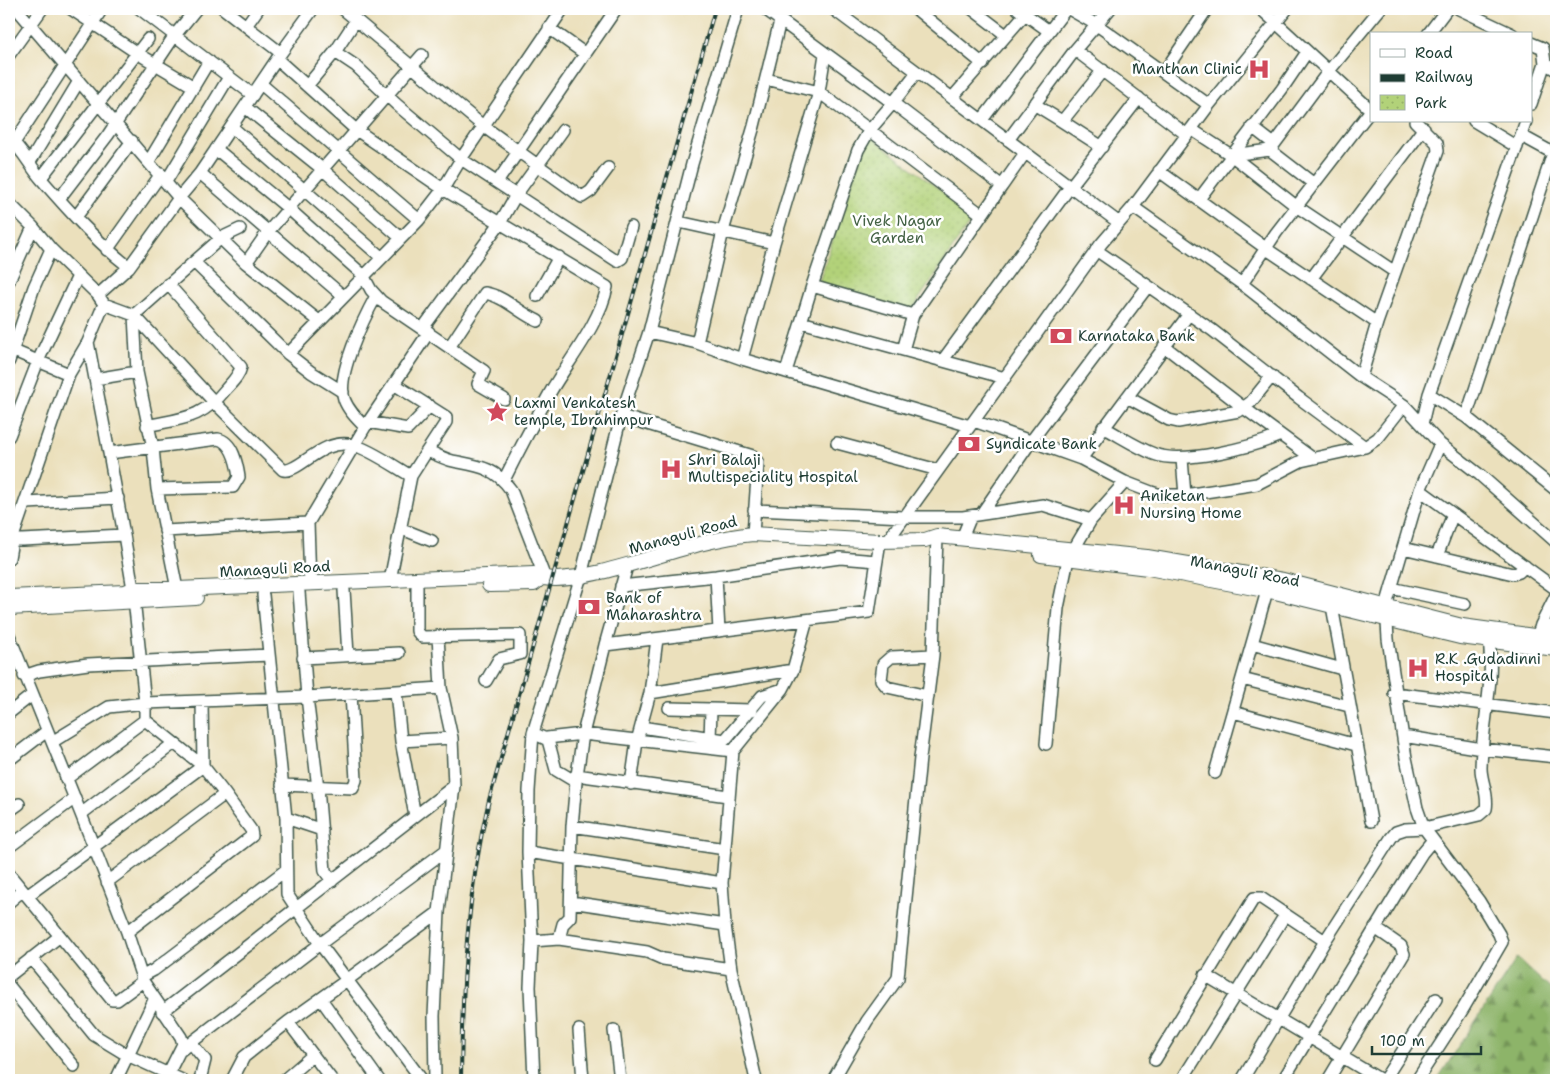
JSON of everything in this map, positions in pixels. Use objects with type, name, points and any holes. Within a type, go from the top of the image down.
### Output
[{"type":"main road","name":"Managuli Road","points":[[9,608],[177,589],[534,574],[543,578],[581,576],[627,566],[735,536],[754,534],[884,540],[962,538],[1070,554],[1267,591],[1332,606],[1386,613]]},
{"type":"main road","name":"Managuli Road","points":[[933,540],[1013,550],[1147,557],[1269,578],[1386,613],[1489,636],[1537,635],[1556,639]]},
{"type":"main road","name":"Managuli Road","points":[[9,597],[125,592],[134,595],[263,594],[534,584],[543,578]]},
{"type":"main road","name":"Managuli Road","points":[[1537,635],[1556,648]]},
{"type":"street","points":[[9,15],[15,9],[30,24],[164,177],[180,198],[246,263],[319,321]]},
{"type":"street","points":[[9,56],[42,9]]},
{"type":"street","points":[[70,9],[137,53],[194,87]]},
{"type":"street","points":[[102,9],[12,140],[41,178],[76,217],[108,250],[129,267]]},
{"type":"street","points":[[59,198],[116,124],[155,64],[196,9]]},
{"type":"street","points":[[224,9],[246,26],[307,86],[355,129],[443,189],[602,282],[607,289],[572,359],[552,390],[504,480]]},
{"type":"street","points":[[246,26],[258,9]]},
{"type":"street","points":[[9,558],[11,540],[26,503],[69,374],[88,342],[101,300],[129,267],[200,173],[313,9]]},
{"type":"street","points":[[343,9],[483,126],[582,197],[591,191],[608,168]]},
{"type":"street","points":[[288,354],[342,296],[419,220],[443,189],[483,126],[563,9]]},
{"type":"street","points":[[498,181],[517,150],[616,9]]},
{"type":"street","points":[[534,1080],[530,987],[532,941],[528,852],[529,790],[533,732],[581,576],[621,416],[649,332],[679,222],[692,164],[738,9]]},
{"type":"street","points":[[765,9],[1002,186]]},
{"type":"street","points":[[916,9],[983,64]]},
{"type":"street","points":[[972,9],[1006,35]]},
{"type":"street","points":[[982,120],[1049,31],[1068,9],[1097,25],[1209,106]]},
{"type":"street","points":[[1008,140],[1075,50],[1110,9]]},
{"type":"street","points":[[1164,72],[1207,9]]},
{"type":"street","points":[[1261,9],[1370,109]]},
{"type":"street","points":[[605,646],[869,612],[877,561],[884,540],[904,517],[972,424],[1096,250],[1118,222],[1133,208],[1159,170],[1287,9]]},
{"type":"street","points":[[1231,155],[1272,147],[1328,72],[1380,9]]},
{"type":"street","points":[[1429,32],[1446,9]]},
{"type":"street","points":[[1459,9],[1508,32]]},
{"type":"street","points":[[835,10],[1118,222]]},
{"type":"street","points":[[148,11],[175,36],[253,96]]},
{"type":"street","points":[[952,98],[983,64],[1006,35],[1021,11],[1049,31]]},
{"type":"street","points":[[307,86],[335,52],[356,20]]},
{"type":"street","points":[[697,343],[723,231],[766,79],[780,21]]},
{"type":"street","points":[[549,28],[584,53]]},
{"type":"street","points":[[41,178],[148,38]]},
{"type":"street","points":[[1532,43],[1543,48],[1544,63],[1532,101]]},
{"type":"street","points":[[1075,50],[1139,98],[1189,132],[1231,155],[1296,206],[1395,272]]},
{"type":"street","points":[[335,52],[356,66],[461,159],[498,181],[516,195],[617,260],[622,258],[632,228]]},
{"type":"street","points":[[1198,199],[1307,52]]},
{"type":"street","points":[[246,263],[267,233],[304,189],[422,54]]},
{"type":"street","points":[[742,359],[774,242],[819,92],[825,54]]},
{"type":"street","points":[[150,161],[209,61]]},
{"type":"street","points":[[1544,63],[1556,70]]},
{"type":"street","points":[[1060,120],[1066,117],[1103,70]]},
{"type":"street","points":[[786,372],[812,286],[858,150],[869,131],[917,72]]},
{"type":"street","points":[[108,250],[164,177],[229,77]]},
{"type":"street","points":[[766,79],[819,92],[981,214]]},
{"type":"street","points":[[30,162],[79,81]]},
{"type":"street","points":[[261,84],[419,220]]},
{"type":"street","points":[[943,360],[1070,186],[1139,98]]},
{"type":"street","points":[[1034,104],[1102,147]]},
{"type":"street","points":[[245,108],[322,168],[401,238]]},
{"type":"street","points":[[1242,284],[1296,206],[1370,111]]},
{"type":"street","points":[[1476,122],[1517,147]]},
{"type":"street","points":[[1422,424],[1429,394],[1526,122]]},
{"type":"street","points":[[1310,279],[1419,125],[1437,143],[1438,151],[1377,323],[1361,377]]},
{"type":"street","points":[[232,127],[381,257]]},
{"type":"street","points":[[1252,127],[1314,184]]},
{"type":"street","points":[[310,583],[308,523],[366,425],[394,384],[426,330],[500,224],[516,195],[563,130]]},
{"type":"street","points":[[1466,418],[1555,152],[1522,136]]},
{"type":"street","points":[[76,217],[132,141]]},
{"type":"street","points":[[216,149],[288,208],[363,275],[376,296],[484,371],[478,384],[504,399]]},
{"type":"street","points":[[903,350],[913,315],[981,214],[1025,153]]},
{"type":"street","points":[[1159,170],[1310,279],[1377,323]]},
{"type":"street","points":[[200,173],[342,296]]},
{"type":"street","points":[[9,203],[33,226],[51,249],[101,300],[134,315],[215,403],[283,470],[291,470],[322,448],[340,444],[354,445],[412,476]]},
{"type":"street","points":[[1133,208],[1242,284],[1361,377],[1404,405],[1440,444],[1480,475],[1556,542]]},
{"type":"street","points":[[679,222],[774,242]]},
{"type":"street","points":[[9,282],[33,226]]},
{"type":"street","points":[[134,315],[222,238],[240,229]]},
{"type":"street","points":[[51,249],[34,287],[10,354],[38,361],[69,374]]},
{"type":"street","points":[[1096,250],[1189,314],[1365,447]]},
{"type":"street","points":[[537,296],[559,257]]},
{"type":"street","points":[[194,262],[288,354],[342,392]]},
{"type":"street","points":[[9,436],[38,361],[78,276]]},
{"type":"street","points":[[147,426],[200,414],[215,403],[239,373],[241,367],[168,284]]},
{"type":"street","points":[[812,286],[913,315]]},
{"type":"street","points":[[982,513],[1032,440],[1148,286]]},
{"type":"street","points":[[450,346],[485,293],[495,296],[538,322]]},
{"type":"street","points":[[376,296],[352,346],[342,383],[345,402],[366,425],[408,429],[430,406]]},
{"type":"street","points":[[1081,459],[1189,314]]},
{"type":"street","points":[[134,315],[137,372],[153,448],[157,489],[177,589]]},
{"type":"street","points":[[801,322],[1005,378]]},
{"type":"street","points":[[649,332],[697,343],[786,372],[1032,440],[1081,459],[1125,482],[1161,495],[1185,494],[1257,484],[1312,458],[1365,447],[1378,438],[1404,405]]},
{"type":"street","points":[[88,342],[118,498],[134,595],[145,720],[203,766],[251,830],[252,836],[127,932]]},
{"type":"street","points":[[1164,346],[1312,458]]},
{"type":"street","points":[[95,379],[137,372]]},
{"type":"street","points":[[1127,397],[1169,420],[1178,422],[1244,408],[1272,376]]},
{"type":"street","points":[[390,580],[412,476],[446,422],[444,415],[394,384]]},
{"type":"street","points":[[1429,394],[1466,418],[1556,490]]},
{"type":"street","points":[[621,416],[753,456],[758,463],[754,534]]},
{"type":"street","points":[[1103,427],[1155,455],[1182,459],[1251,444],[1281,435]]},
{"type":"street","points":[[109,453],[220,439],[235,456],[239,477],[233,487],[157,489]]},
{"type":"street","points":[[837,443],[938,470]]},
{"type":"street","points":[[1417,1080],[1463,1009],[1502,942],[1478,901],[1432,842],[1424,828],[1415,800],[1394,693],[1386,613],[1420,490],[1440,444]]},
{"type":"street","points":[[427,451],[452,461],[474,464],[504,480],[511,490],[543,578]]},
{"type":"street","points":[[1182,459],[1185,494]]},
{"type":"street","points":[[1046,744],[1058,608],[1070,554],[1091,520],[1125,482]]},
{"type":"street","points":[[1420,490],[1556,589]]},
{"type":"street","points":[[26,503],[118,498]]},
{"type":"street","points":[[754,510],[904,517],[971,516],[1043,505],[1091,520]]},
{"type":"street","points":[[1437,556],[1453,514]]},
{"type":"street","points":[[962,538],[971,516]]},
{"type":"street","points":[[165,531],[308,523]]},
{"type":"street","points":[[402,529],[432,542]]},
{"type":"street","points":[[11,540],[124,535]]},
{"type":"street","points":[[833,1080],[868,1021],[898,978],[933,655],[933,540]]},
{"type":"street","points":[[1403,548],[1513,574],[1519,572],[1525,566]]},
{"type":"street","points":[[621,586],[716,576],[840,558],[877,561]]},
{"type":"street","points":[[559,939],[563,924],[570,917],[572,826],[576,778],[583,734],[627,566]]},
{"type":"street","points":[[716,576],[719,631]]},
{"type":"street","points":[[416,587],[418,634],[422,636],[520,635],[520,654],[499,659],[486,681]]},
{"type":"street","points":[[1392,588],[1465,604]]},
{"type":"street","points":[[344,590],[348,655]]},
{"type":"street","points":[[1216,773],[1267,591]]},
{"type":"street","points":[[299,592],[303,658],[318,788],[325,871],[332,880]]},
{"type":"street","points":[[263,594],[286,818],[287,894],[320,944],[422,1080]]},
{"type":"street","points":[[1537,635],[1556,595]]},
{"type":"street","points":[[1332,606],[1371,820]]},
{"type":"street","points":[[756,1080],[731,969],[725,925],[722,883],[728,796],[733,751],[783,689],[793,670],[807,620]]},
{"type":"street","points":[[1537,635],[1556,627]]},
{"type":"street","points":[[9,635],[127,932],[142,979],[162,1012],[182,1037],[183,1044],[166,1077]]},
{"type":"street","points":[[435,1080],[434,1016],[438,912],[454,786],[452,738],[441,688],[438,636]]},
{"type":"street","points":[[1242,1080],[1325,940],[1390,838],[1396,832],[1405,829],[1424,828],[1480,815],[1486,809],[1487,792],[1481,771],[1492,665],[1489,636]]},
{"type":"street","points":[[631,784],[639,733],[650,693],[656,639]]},
{"type":"street","points":[[1252,644],[1342,669]]},
{"type":"street","points":[[303,658],[399,653]]},
{"type":"street","points":[[24,676],[39,671],[88,664],[269,655]]},
{"type":"street","points":[[928,696],[887,687],[881,680],[883,664],[890,657],[933,655]]},
{"type":"street","points":[[650,693],[793,670]]},
{"type":"street","points":[[1242,679],[1349,706]]},
{"type":"street","points":[[52,742],[109,707],[145,703],[307,697],[441,688]]},
{"type":"street","points":[[533,732],[547,738],[583,734],[639,733],[725,740],[765,694],[783,689]]},
{"type":"street","points":[[396,692],[401,741],[415,816]]},
{"type":"street","points":[[1394,693],[1556,713]]},
{"type":"street","points":[[282,785],[353,788],[356,784],[351,694]]},
{"type":"street","points":[[9,713],[32,695]]},
{"type":"street","points":[[202,701],[203,766]]},
{"type":"street","points":[[669,708],[752,710]]},
{"type":"street","points":[[710,710],[710,739]]},
{"type":"street","points":[[1233,712],[1356,745]]},
{"type":"street","points":[[66,779],[145,720]]},
{"type":"street","points":[[9,760],[47,731]]},
{"type":"street","points":[[639,733],[733,751]]},
{"type":"street","points":[[1403,736],[1482,748],[1556,756]]},
{"type":"street","points":[[401,741],[452,738]]},
{"type":"street","points":[[547,738],[556,770],[576,778],[728,796]]},
{"type":"street","points":[[81,814],[173,744]]},
{"type":"street","points":[[9,902],[94,848],[203,766]]},
{"type":"street","points":[[162,1012],[454,786]]},
{"type":"street","points":[[107,882],[225,794]]},
{"type":"street","points":[[9,847],[74,798]]},
{"type":"street","points":[[9,811],[19,804]]},
{"type":"street","points":[[286,818],[322,830]]},
{"type":"street","points":[[572,826],[725,849]]},
{"type":"street","points":[[1283,1080],[1375,928],[1422,853],[1432,842]]},
{"type":"street","points":[[180,1051],[445,852]]},
{"type":"street","points":[[528,852],[722,883]]},
{"type":"street","points":[[9,874],[112,1000],[117,1000],[286,870]]},
{"type":"street","points":[[1155,1060],[1205,975],[1254,898],[1261,898],[1325,940]]},
{"type":"street","points":[[571,902],[725,925]]},
{"type":"street","points":[[232,1080],[244,1057],[288,1022],[438,912]]},
{"type":"street","points":[[1185,1075],[1285,914]]},
{"type":"street","points":[[1328,1080],[1404,954],[1401,946],[1375,928]]},
{"type":"street","points":[[9,976],[60,936]]},
{"type":"street","points":[[532,941],[559,939],[647,952],[663,959],[731,969]]},
{"type":"street","points":[[31,958],[94,1035],[166,1077],[182,1080]]},
{"type":"street","points":[[1205,975],[1377,1079],[1436,1000]]},
{"type":"street","points":[[9,986],[74,1066]]},
{"type":"street","points":[[321,999],[379,1080]]},
{"type":"street","points":[[116,1080],[154,1000]]},
{"type":"street","points":[[288,1022],[332,1080]]},
{"type":"street","points":[[579,1030],[582,1080]]},
{"type":"street","points":[[614,1030],[620,1080]]},
{"type":"street","points":[[191,1043],[205,1060],[200,1080]]},
{"type":"street","points":[[284,1080],[314,1055]]},
{"type":"green space","name":"Vivek Nagar Garden","points":[[870,136],[974,216],[911,311],[818,285],[863,148]]},
{"type":"green space","points":[[1517,958],[1556,994],[1556,1080],[1437,1080]]},
{"type":"railway","points":[[461,1080],[464,974],[467,939],[475,870],[489,800],[715,9]]},
{"type":"place","name":"Manthan Clinic","points":[[1259,69]]},
{"type":"place","name":"Karnataka Bank","points":[[1061,336]]},
{"type":"place","name":"Laxmi Venkatesh temple, Ibrahimpur","points":[[497,412]]},
{"type":"place","name":"Syndicate Bank","points":[[969,444]]},
{"type":"place","name":"Shri Balaji Multispeciality Hospital","points":[[671,469]]},
{"type":"place","name":"Aniketan Nursing Home","points":[[1124,505]]},
{"type":"place","name":"Bank of Maharashtra","points":[[589,607]]},
{"type":"place","name":"R.K .Gudadinni Hospital","points":[[1418,668]]}]
